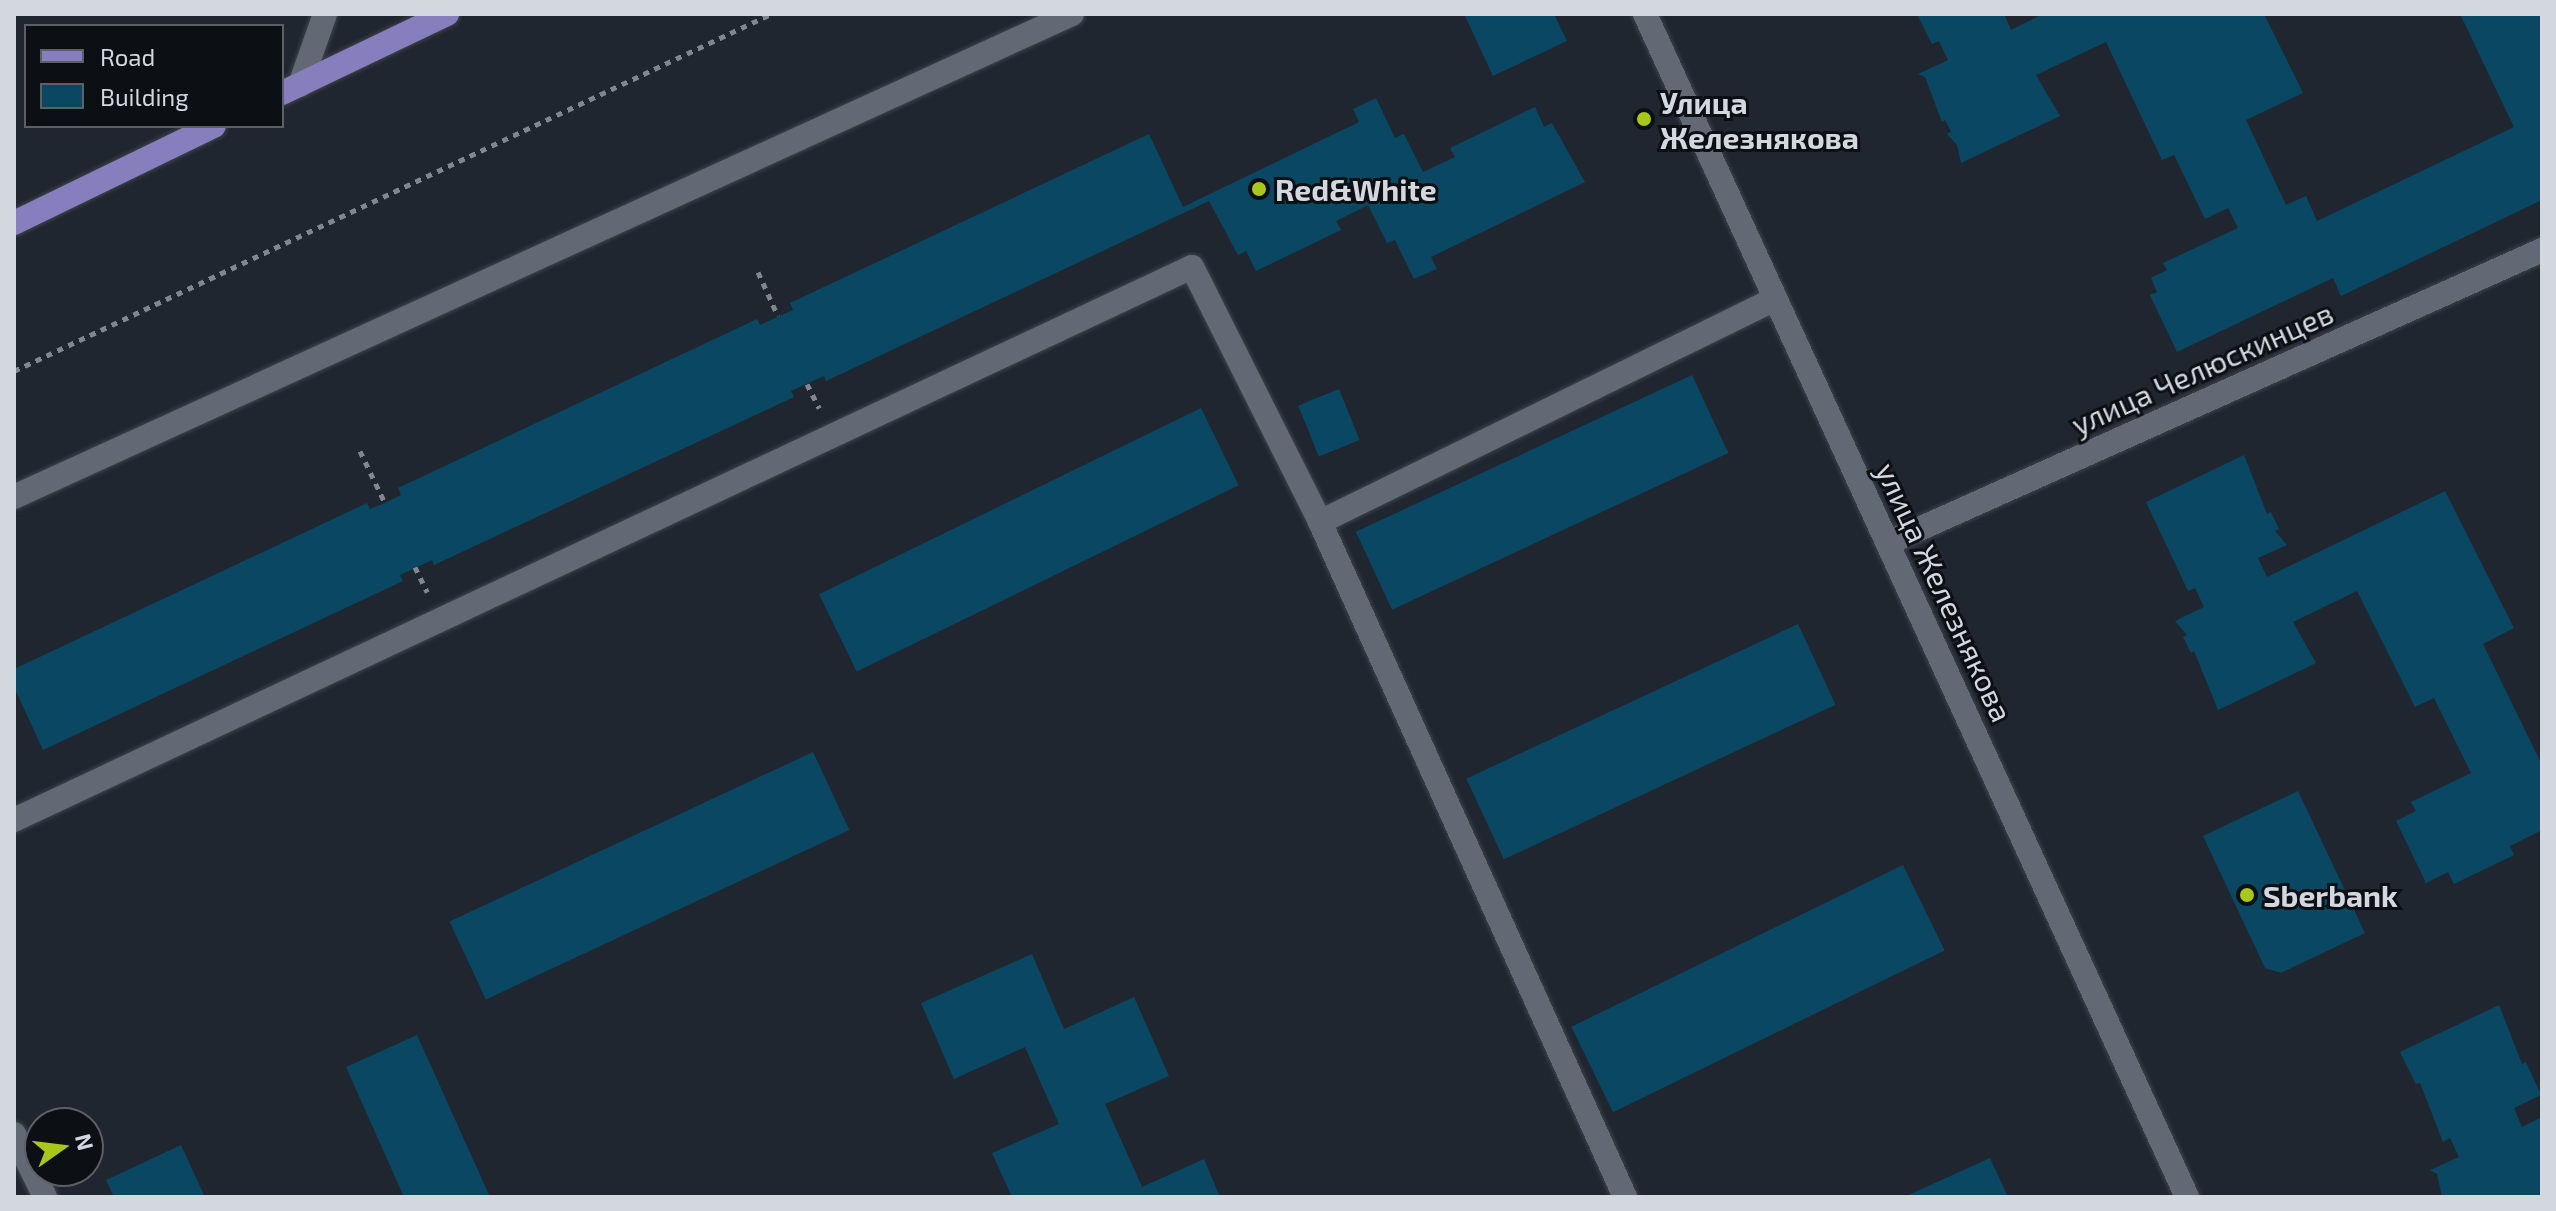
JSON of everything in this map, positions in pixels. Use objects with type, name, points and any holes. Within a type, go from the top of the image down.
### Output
[{"type":"main road","points":[[291,89],[447,14]]},
{"type":"main road","points":[[14,223],[210,128]]},
{"type":"street","points":[[291,89],[325,14]]},
{"type":"street","points":[[14,497],[1072,14]]},
{"type":"street","name":"улица Железнякова","points":[[1645,14],[2187,1197]]},
{"type":"street","name":"улица Челюскинцев","points":[[1888,543],[2542,250]]},
{"type":"street","points":[[14,820],[1192,267],[1320,522],[1625,1197]]},
{"type":"street","points":[[1320,522],[1775,299]]},
{"type":"street","points":[[14,1134],[45,1197]]},
{"type":"path","points":[[14,371],[771,14]]},
{"type":"path","points":[[758,272],[778,316]]},
{"type":"path","points":[[360,451],[385,503]]},
{"type":"building","points":[[1464,14],[1554,14],[1567,41],[1493,76]]},
{"type":"building","points":[[1917,14],[2004,14],[2011,30],[2043,14],[2264,14],[2303,93],[2246,120],[2286,205],[2306,196],[2317,221],[2514,127],[2460,14],[2542,14],[2542,200],[2341,296],[2333,278],[2177,352],[2150,295],[2157,292],[2151,278],[2167,270],[2163,263],[2238,228],[2228,208],[2205,219],[2174,155],[2162,160],[2106,42],[2036,75],[2060,116],[1961,163],[1957,145],[1947,134],[1951,132],[1945,120],[1942,122],[1925,77],[1918,74],[1948,60],[1939,41],[1932,44]]},
{"type":"building","points":[[1376,98],[1395,138],[1404,134],[1423,172],[1455,157],[1450,148],[1535,107],[1544,127],[1552,123],[1585,182],[1431,257],[1437,269],[1414,279],[1395,240],[1387,243],[1368,205],[1336,221],[1341,230],[1256,271],[1246,251],[1238,255],[1209,201],[826,381],[824,376],[791,391],[794,397],[434,565],[432,560],[400,575],[403,581],[43,750],[14,687],[14,669],[367,503],[370,509],[385,503],[401,495],[398,488],[757,319],[760,325],[793,310],[790,303],[1149,134],[1183,207],[1359,122],[1353,109]]},
{"type":"building","points":[[1692,375],[1728,453],[1392,610],[1356,532]]},
{"type":"building","points":[[1339,389],[1360,440],[1319,456],[1298,405]]},
{"type":"building","points":[[1201,408],[1239,485],[857,672],[819,594]]},
{"type":"building","points":[[2244,455],[2267,514],[2271,512],[2279,529],[2275,531],[2287,545],[2258,558],[2267,577],[2445,491],[2514,628],[2483,644],[2542,765],[2542,830],[2510,846],[2514,855],[2454,884],[2448,872],[2426,883],[2396,821],[2416,811],[2411,802],[2471,773],[2434,698],[2415,707],[2357,591],[2293,622],[2316,663],[2218,710],[2194,651],[2191,653],[2183,637],[2187,635],[2175,621],[2204,607],[2195,588],[2188,591],[2146,502]]},
{"type":"building","points":[[1798,624],[1836,705],[1504,859],[1466,779]]},
{"type":"building","points":[[813,752],[849,830],[486,999],[450,921]]},
{"type":"building","points":[[2298,791],[2365,933],[2281,973],[2265,968],[2203,836]]},
{"type":"building","points":[[1903,865],[1945,950],[1613,1112],[1571,1027]]},
{"type":"building","points":[[1032,954],[1064,1029],[1134,997],[1169,1076],[1105,1104],[1142,1187],[1204,1159],[1220,1197],[1012,1197],[992,1153],[1059,1124],[1025,1047],[954,1079],[921,1003]]},
{"type":"building","points":[[2499,1005],[2522,1064],[2526,1062],[2541,1095],[2514,1108],[2522,1127],[2542,1117],[2542,1197],[2442,1197],[2437,1174],[2430,1170],[2459,1157],[2450,1138],[2443,1142],[2420,1083],[2416,1084],[2400,1052]]},
{"type":"building","points":[[417,1035],[490,1197],[404,1197],[346,1067]]},
{"type":"building","points":[[181,1145],[205,1197],[114,1197],[106,1180]]},
{"type":"building","points":[[1990,1158],[2008,1197],[1904,1197]]},
{"type":"place","name":"Улица Железнякова","points":[[1644,119]]},
{"type":"place","name":"Red&White","points":[[1259,189]]},
{"type":"place","name":"Sberbank","points":[[2247,895]]}]
